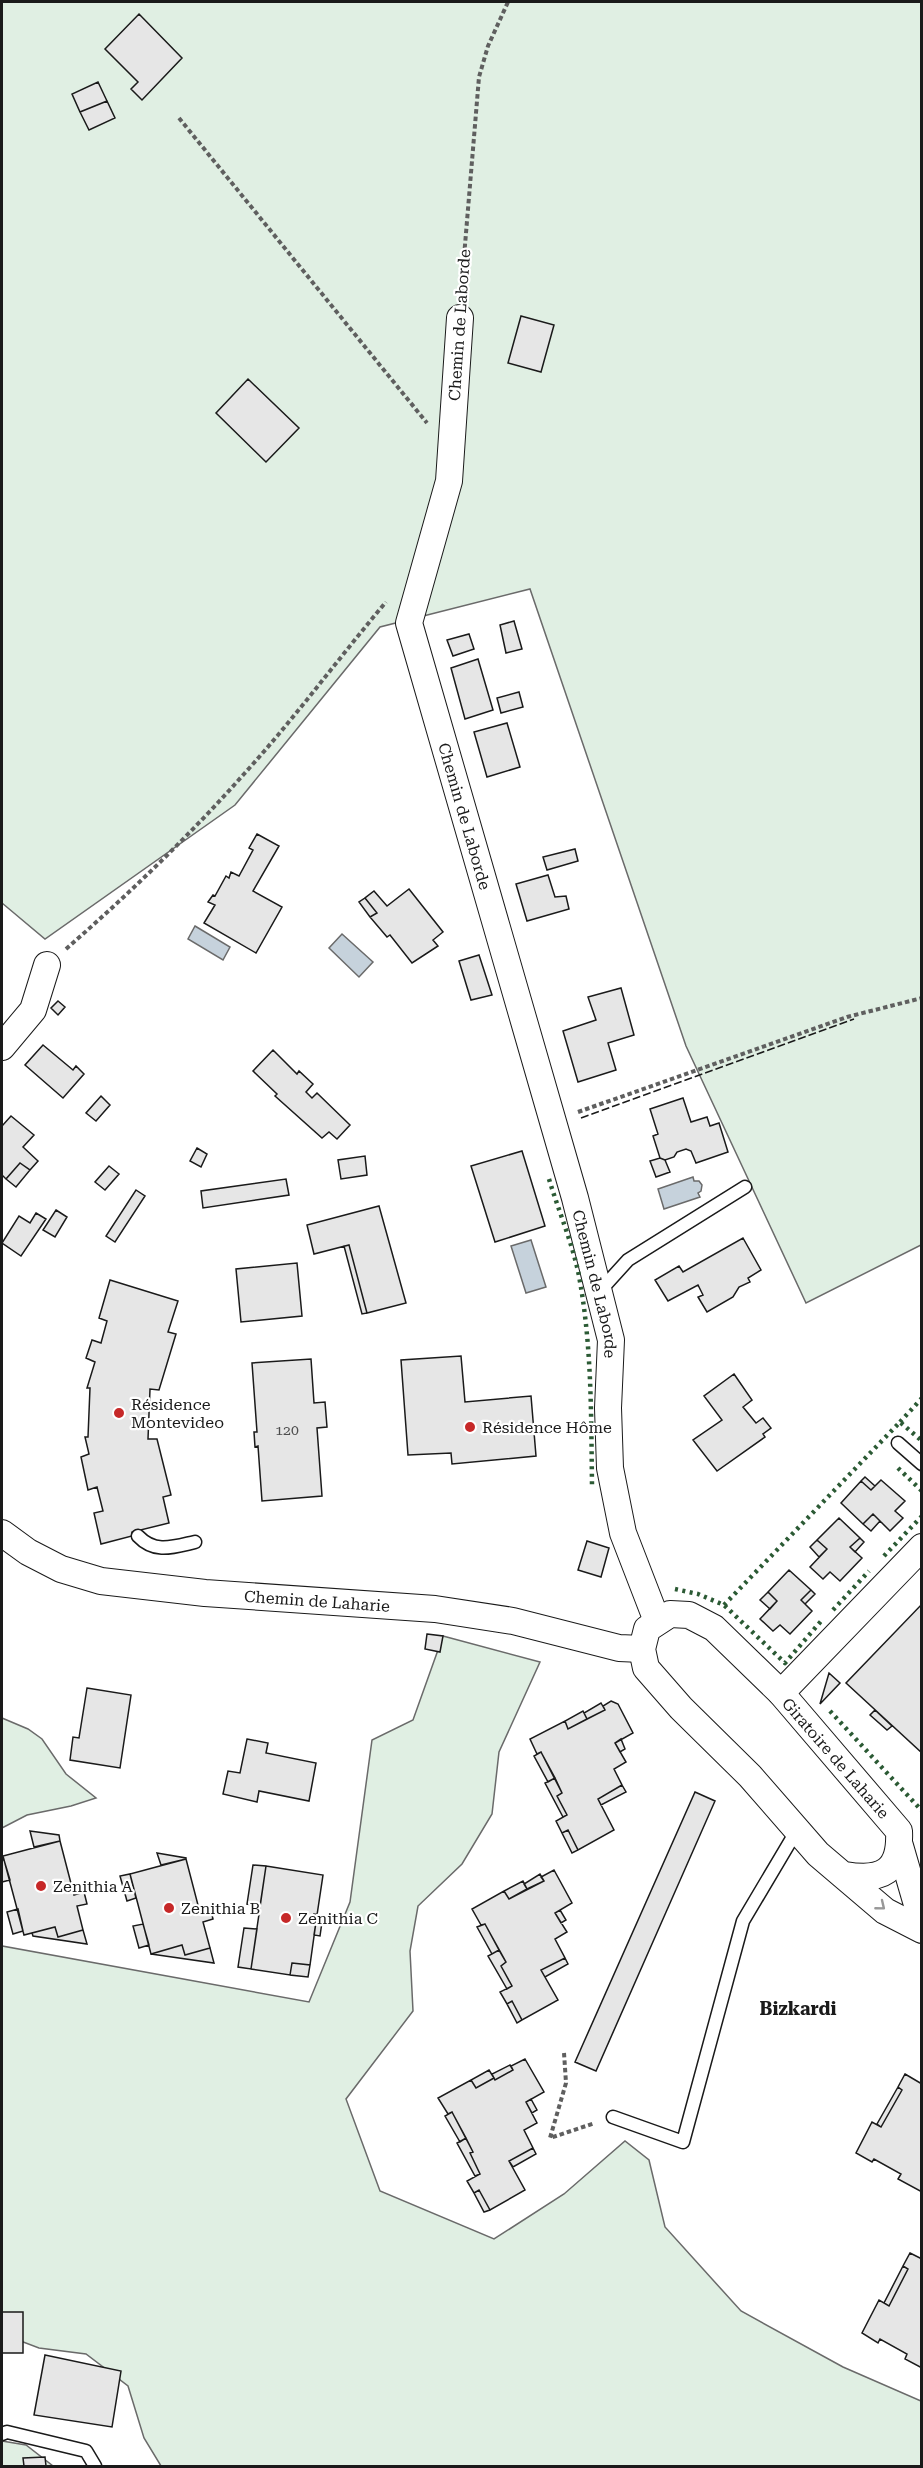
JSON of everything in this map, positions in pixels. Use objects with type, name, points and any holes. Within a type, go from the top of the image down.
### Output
[{"type":"street","name":"Chemin de Laborde","points":[[460,318],[449,481],[409,623],[553,1119],[611,1340],[608,1408],[610,1468],[623,1533],[657,1621]]},
{"type":"street","points":[[2,1047],[33,1010],[47,965]]},
{"type":"street","name":"Chemin de Laharie","points":[[2,1533],[28,1552],[61,1569],[100,1581],[205,1593],[435,1609],[513,1621],[619,1648],[642,1649]]},
{"type":"street","points":[[781,1693],[921,1547]]},
{"type":"street","name":"Giratoire de Laharie","points":[[657,1621],[670,1614],[689,1615],[714,1628],[781,1693],[899,1831],[900,1845]]},
{"type":"street","points":[[657,1621],[647,1629],[642,1649],[646,1668],[681,1708],[750,1776],[818,1854],[885,1911],[921,1930]]},
{"type":"street","points":[[845,1875],[865,1878],[880,1876],[892,1865],[900,1845]]},
{"type":"street","points":[[900,1845],[921,1922]]},
{"type":"lane","points":[[599,1292],[628,1260],[746,1187]]},
{"type":"lane","points":[[897,1443],[921,1464]]},
{"type":"lane","points":[[138,1536],[146,1545],[166,1549],[195,1542]]},
{"type":"lane","points":[[613,2117],[683,2142],[743,1921],[797,1830]]},
{"type":"lane","points":[[2,2434],[8,2433],[86,2451],[95,2466]]},
{"type":"path","name":"Chemin de Laborde","points":[[460,318],[478,76],[488,46],[508,2]]},
{"type":"path","points":[[179,118],[451,453]]},
{"type":"path","points":[[47,965],[91,927],[176,846],[245,774],[388,599]]},
{"type":"path","points":[[553,1119],[847,1017],[921,998]]},
{"type":"path","points":[[564,2053],[566,2083],[550,2138],[613,2117]]},
{"type":"green space","points":[[2,2],[921,2],[921,1245],[806,1303],[686,1046],[530,589],[380,627],[235,805],[45,939],[2,903]]},
{"type":"green space","points":[[443,1636],[540,1662],[499,1752],[492,1814],[462,1864],[418,1906],[410,1951],[413,2011],[346,2099],[380,2191],[494,2239],[564,2194],[625,2141],[649,2160],[665,2227],[741,2311],[843,2367],[921,2401],[921,2466],[161,2466],[144,2438],[128,2386],[86,2354],[39,2348],[2,2334],[2,1946],[309,2002],[350,1902],[372,1740],[413,1720]]},
{"type":"green space","points":[[2,1718],[28,1729],[42,1739],[66,1774],[96,1798],[27,1815],[2,1828]]},
{"type":"green space","points":[[2,2441],[26,2445],[53,2466],[2,2466]]},
{"type":"shaded area","points":[[195,926],[230,947],[223,960],[188,939]]},
{"type":"shaded area","points":[[342,934],[373,962],[359,977],[329,948]]},
{"type":"shaded area","points":[[693,1177],[694,1181],[699,1181],[702,1185],[698,1193],[700,1197],[664,1209],[658,1189]]},
{"type":"shaded area","points":[[531,1240],[546,1287],[526,1293],[511,1246]]},
{"type":"building","points":[[139,14],[182,58],[142,100],[131,89],[138,82],[105,49]]},
{"type":"building","points":[[98,82],[107,101],[80,112],[72,94]]},
{"type":"building","points":[[107,101],[115,118],[89,130],[80,112]]},
{"type":"building","points":[[521,316],[554,325],[541,372],[508,363]]},
{"type":"building","points":[[248,379],[299,428],[266,462],[216,413]]},
{"type":"building","points":[[514,621],[522,649],[506,653],[500,625]]},
{"type":"building","points":[[469,634],[474,649],[453,656],[447,640]]},
{"type":"building","points":[[478,659],[493,710],[465,719],[451,668]]},
{"type":"building","points":[[519,692],[523,707],[501,713],[497,698]]},
{"type":"building","points":[[507,723],[520,767],[487,777],[474,732]]},
{"type":"building","points":[[257,834],[279,846],[253,891],[282,907],[256,953],[204,923],[215,905],[208,902],[213,895],[215,896],[226,876],[229,878],[231,872],[239,876],[253,850],[249,848]]},
{"type":"building","points":[[575,849],[578,861],[547,870],[543,857]]},
{"type":"building","points":[[548,875],[555,897],[566,896],[569,909],[527,921],[516,884]]},
{"type":"building","points":[[409,889],[443,932],[433,940],[438,946],[412,963],[390,935],[387,937],[370,917],[377,913],[365,898],[374,891],[387,906]]},
{"type":"building","points":[[365,898],[377,913],[370,917],[359,902]]},
{"type":"building","points":[[479,955],[492,995],[471,1000],[459,961]]},
{"type":"building","points":[[621,988],[634,1035],[608,1043],[616,1070],[578,1082],[563,1031],[596,1020],[588,997]]},
{"type":"building","points":[[58,1001],[65,1007],[58,1015],[51,1008]]},
{"type":"building","points":[[43,1045],[73,1070],[76,1066],[84,1074],[63,1098],[25,1065]]},
{"type":"building","points":[[273,1050],[297,1074],[299,1071],[313,1084],[306,1092],[312,1098],[317,1093],[350,1125],[337,1139],[329,1132],[322,1138],[275,1096],[277,1094],[253,1071]]},
{"type":"building","points":[[101,1096],[110,1105],[96,1121],[86,1113]]},
{"type":"building","points":[[683,1098],[691,1122],[707,1117],[710,1126],[719,1123],[728,1152],[696,1163],[691,1151],[686,1149],[677,1152],[674,1157],[665,1160],[660,1158],[653,1136],[658,1134],[650,1109]]},
{"type":"building","points":[[11,1116],[34,1135],[23,1147],[38,1161],[30,1170],[20,1163],[6,1179],[2,1175],[2,1126]]},
{"type":"building","points":[[197,1148],[207,1154],[201,1167],[190,1161]]},
{"type":"building","points":[[522,1151],[545,1226],[495,1242],[471,1166]]},
{"type":"building","points":[[365,1156],[367,1175],[341,1179],[338,1160]]},
{"type":"building","points":[[660,1158],[665,1160],[670,1172],[656,1177],[650,1161]]},
{"type":"building","points":[[20,1163],[30,1170],[16,1187],[6,1179]]},
{"type":"building","points":[[109,1166],[119,1174],[105,1190],[95,1182]]},
{"type":"building","points":[[286,1179],[289,1195],[203,1208],[201,1191]]},
{"type":"building","points":[[136,1190],[145,1196],[115,1242],[106,1236]]},
{"type":"building","points":[[379,1206],[406,1303],[367,1313],[349,1245],[314,1254],[307,1225]]},
{"type":"building","points":[[56,1210],[67,1217],[55,1237],[43,1230]]},
{"type":"building","points":[[36,1213],[46,1219],[21,1256],[2,1243],[19,1216],[30,1223]]},
{"type":"building","points":[[743,1238],[761,1270],[748,1278],[750,1282],[739,1287],[733,1297],[707,1312],[698,1297],[703,1295],[698,1285],[668,1301],[655,1280],[679,1266],[683,1272]]},
{"type":"building","points":[[349,1245],[367,1313],[362,1314],[344,1246]]},
{"type":"building","points":[[297,1263],[302,1316],[241,1322],[236,1269]]},
{"type":"building","name":"Résidence Montevideo","points":[[110,1280],[178,1301],[168,1332],[176,1334],[159,1390],[150,1389],[148,1439],[157,1439],[171,1495],[163,1497],[169,1523],[132,1532],[132,1536],[101,1544],[94,1513],[103,1511],[97,1487],[88,1490],[81,1457],[89,1454],[85,1437],[88,1437],[90,1388],[87,1388],[95,1362],[86,1358],[92,1340],[101,1343],[107,1321],[99,1318]]},
{"type":"building","name":"Résidence Hôme","points":[[461,1356],[465,1402],[531,1396],[536,1456],[452,1464],[451,1453],[408,1455],[401,1360]]},
{"type":"building","points":[[311,1359],[314,1403],[325,1402],[327,1427],[317,1428],[322,1496],[262,1501],[258,1446],[255,1447],[254,1432],[257,1432],[252,1363]]},
{"type":"building","points":[[734,1374],[752,1400],[743,1407],[756,1423],[763,1418],[771,1428],[763,1434],[765,1437],[717,1471],[693,1440],[722,1420],[704,1396]]},
{"type":"building","points":[[865,1477],[875,1486],[871,1490],[861,1481]]},
{"type":"building","points":[[881,1480],[905,1501],[895,1511],[903,1518],[890,1531],[873,1514],[863,1524],[841,1503],[861,1481],[871,1490]]},
{"type":"building","points":[[873,1514],[880,1521],[871,1531],[863,1524]]},
{"type":"building","points":[[839,1518],[860,1538],[850,1547],[862,1558],[840,1581],[830,1572],[823,1579],[810,1567],[827,1549],[817,1540]]},
{"type":"building","points":[[860,1538],[864,1542],[855,1552],[850,1547]]},
{"type":"building","points":[[817,1540],[827,1549],[819,1557],[810,1547]]},
{"type":"building","points":[[587,1541],[609,1548],[601,1577],[578,1570]]},
{"type":"building","points":[[789,1570],[811,1590],[801,1600],[812,1611],[790,1634],[780,1625],[773,1631],[760,1619],[777,1601],[768,1592]]},
{"type":"building","points":[[811,1590],[815,1594],[805,1604],[801,1600]]},
{"type":"building","points":[[768,1592],[777,1601],[770,1609],[760,1600]]},
{"type":"building","points":[[922,1604],[922,1753],[846,1683]]},
{"type":"building","points":[[427,1634],[443,1636],[440,1652],[425,1649]]},
{"type":"building","points":[[829,1673],[840,1683],[820,1704]]},
{"type":"building","points":[[87,1688],[131,1695],[120,1768],[70,1760],[73,1737],[79,1738]]},
{"type":"building","points":[[611,1701],[618,1704],[633,1733],[615,1743],[626,1762],[614,1769],[622,1785],[598,1799],[614,1830],[578,1850],[568,1830],[562,1833],[556,1821],[567,1815],[557,1796],[562,1793],[541,1752],[537,1754],[530,1739],[565,1721],[568,1729],[605,1710],[603,1706]]},
{"type":"building","points":[[601,1703],[605,1710],[587,1719],[584,1713]]},
{"type":"building","points":[[875,1710],[892,1726],[887,1730],[870,1715]]},
{"type":"building","points":[[583,1711],[587,1719],[568,1729],[565,1721]]},
{"type":"building","points":[[247,1739],[268,1743],[266,1753],[316,1763],[309,1801],[259,1791],[257,1802],[223,1794],[228,1771],[240,1773]]},
{"type":"building","points":[[621,1739],[625,1749],[620,1752],[615,1743]]},
{"type":"building","points":[[541,1752],[555,1778],[548,1782],[534,1756]]},
{"type":"building","points":[[555,1778],[562,1793],[557,1796],[567,1815],[563,1817],[545,1783]]},
{"type":"building","points":[[622,1785],[626,1792],[601,1805],[598,1799]]},
{"type":"building","points":[[695,1792],[715,1801],[596,2071],[575,2062]]},
{"type":"building","points":[[568,1830],[578,1850],[572,1853],[562,1833]]},
{"type":"building","points":[[30,1831],[59,1835],[60,1841],[34,1847]]},
{"type":"building","name":"Zenithia A","points":[[60,1841],[74,1895],[84,1892],[87,1904],[77,1906],[83,1930],[58,1937],[55,1927],[24,1935],[3,1856]]},
{"type":"building","points":[[157,1853],[186,1858],[186,1859],[161,1865]]},
{"type":"building","name":"Zenithia B","points":[[186,1859],[199,1909],[210,1907],[213,1919],[203,1922],[210,1948],[185,1955],[182,1945],[151,1954],[130,1874]]},
{"type":"building","points":[[2,1860],[4,1860],[10,1880],[2,1882]]},
{"type":"building","points":[[253,1865],[266,1866],[260,1906],[247,1904]]},
{"type":"building","name":"Zenithia C","points":[[266,1866],[323,1875],[317,1915],[314,1914],[313,1922],[316,1922],[310,1965],[292,1963],[290,1975],[251,1969]]},
{"type":"building","points":[[554,1870],[572,1903],[555,1913],[567,1932],[555,1939],[565,1958],[541,1970],[558,2000],[522,2020],[512,2001],[507,2004],[500,1992],[512,1986],[501,1966],[506,1962],[485,1924],[481,1925],[472,1909],[504,1891],[509,1899],[544,1881],[541,1877]]},
{"type":"building","points":[[130,1874],[136,1898],[127,1901],[120,1876]]},
{"type":"building","points":[[540,1874],[544,1881],[527,1889],[524,1884]]},
{"type":"building","points":[[523,1881],[527,1889],[509,1899],[504,1891]]},
{"type":"building","points":[[18,1909],[23,1931],[13,1934],[7,1912]]},
{"type":"building","points":[[560,1910],[566,1920],[561,1923],[555,1913]]},
{"type":"building","points":[[314,1914],[323,1915],[320,1936],[314,1935],[316,1922],[313,1922]]},
{"type":"building","points":[[143,1924],[149,1945],[139,1948],[133,1926]]},
{"type":"building","points":[[485,1924],[499,1950],[492,1954],[477,1927]]},
{"type":"building","points":[[55,1927],[58,1937],[83,1930],[87,1944],[33,1936],[32,1933]]},
{"type":"building","points":[[244,1928],[257,1929],[251,1969],[238,1967]]},
{"type":"building","points":[[182,1945],[185,1955],[210,1948],[214,1963],[151,1954]]},
{"type":"building","points":[[499,1950],[506,1962],[501,1966],[512,1986],[507,1989],[488,1956]]},
{"type":"building","points":[[565,1958],[568,1964],[545,1977],[541,1970]]},
{"type":"building","points":[[292,1963],[310,1965],[308,1977],[290,1975]]},
{"type":"building","points":[[512,2001],[522,2020],[517,2023],[507,2004]]},
{"type":"building","points":[[525,2059],[544,2092],[526,2102],[537,2123],[524,2130],[533,2148],[509,2161],[525,2190],[490,2210],[479,2190],[474,2193],[467,2181],[480,2174],[470,2153],[473,2152],[452,2112],[448,2114],[438,2098],[471,2080],[476,2088],[494,2078],[495,2080],[513,2070],[511,2066]]},
{"type":"building","points":[[510,2065],[513,2070],[495,2080],[492,2074]]},
{"type":"building","points":[[489,2070],[494,2078],[476,2088],[471,2080]]},
{"type":"building","points":[[905,2074],[922,2084],[922,2192],[898,2179],[901,2174],[874,2159],[872,2162],[856,2153],[872,2122],[881,2127],[902,2090],[898,2087]]},
{"type":"building","points":[[898,2087],[902,2090],[881,2127],[877,2124]]},
{"type":"building","points":[[531,2099],[537,2110],[532,2113],[526,2102]]},
{"type":"building","points":[[452,2112],[466,2138],[460,2142],[445,2116]]},
{"type":"building","points":[[466,2138],[480,2174],[475,2176],[457,2143]]},
{"type":"building","points":[[533,2148],[536,2154],[513,2167],[509,2161]]},
{"type":"building","points":[[479,2190],[490,2210],[484,2212],[474,2193]]},
{"type":"building","points":[[910,2253],[922,2259],[922,2368],[905,2359],[907,2354],[880,2339],[878,2343],[862,2333],[879,2300],[889,2306],[908,2269],[903,2266]]},
{"type":"building","points":[[903,2266],[908,2269],[889,2306],[884,2303]]},
{"type":"building","points":[[2,2312],[23,2312],[23,2353],[2,2353]]},
{"type":"building","points":[[45,2355],[121,2371],[112,2427],[34,2415]]},
{"type":"building","points":[[45,2457],[46,2466],[24,2466],[23,2458]]},
{"type":"hedge","points":[[549,1179],[575,1259],[583,1298],[590,1378],[592,1485]]},
{"type":"hedge","points":[[900,1422],[922,1398]]},
{"type":"hedge","points":[[724,1605],[900,1422],[922,1441]]},
{"type":"hedge","points":[[898,1468],[922,1491]]},
{"type":"hedge","points":[[884,1556],[922,1516]]},
{"type":"hedge","points":[[833,1610],[869,1571]]},
{"type":"hedge","points":[[675,1589],[698,1594],[724,1605],[785,1663],[822,1620]]},
{"type":"hedge","points":[[830,1711],[922,1811]]},
{"type":"fence","points":[[581,1118],[854,1019]]},
{"type":"place","name":"Résidence Montevideo","points":[[119,1413]]},
{"type":"place","name":"Résidence Hôme","points":[[470,1427]]},
{"type":"place","name":"Zenithia A","points":[[41,1886]]},
{"type":"place","name":"Zenithia B","points":[[169,1908]]},
{"type":"place","name":"Zenithia C","points":[[286,1918]]},
{"type":"district","name":"Bizkardi","points":[[798,2009]]}]
